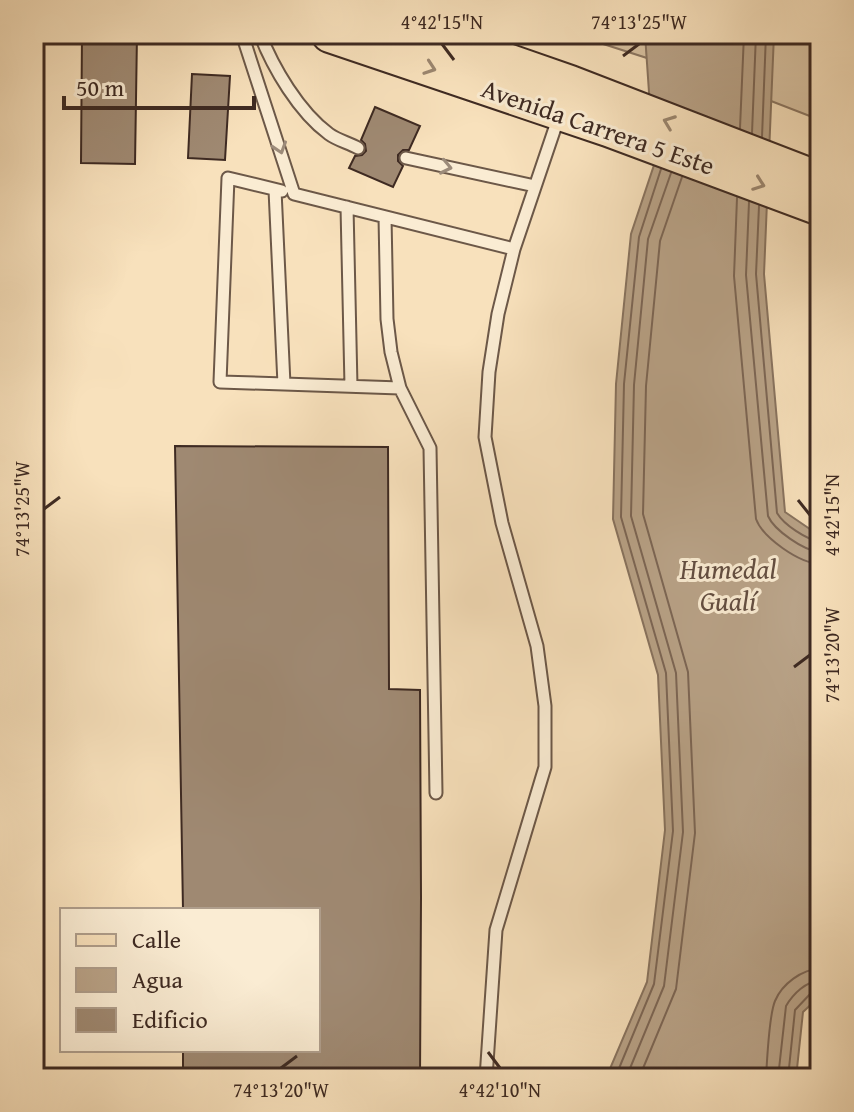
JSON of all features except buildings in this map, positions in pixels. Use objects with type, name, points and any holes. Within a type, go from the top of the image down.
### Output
[{"type":"main road","name":"Avenida Carrera 5 Este","points":[[330,34],[565,98],[808,189]]},
{"type":"main road","name":"Avenida Carrera 5 Este","points":[[427,34],[565,98]]},
{"type":"lane","points":[[242,34],[294,194]]},
{"type":"lane","points":[[260,34],[268,53],[302,108],[330,134],[358,148]]},
{"type":"lane","points":[[486,1078],[496,930],[545,767],[545,706],[537,646],[502,523],[485,437],[489,372],[498,314],[514,249],[565,98]]},
{"type":"lane","points":[[406,158],[535,186]]},
{"type":"lane","points":[[400,388],[220,382],[228,178],[514,249]]},
{"type":"lane","points":[[275,190],[284,384]]},
{"type":"lane","points":[[347,207],[351,386]]},
{"type":"lane","points":[[385,217],[387,319],[391,352],[400,388],[430,448],[436,793]]},
{"type":"shaded area","points":[[572,34],[646,34],[647,58]]},
{"type":"shaded area","points":[[771,34],[820,34],[820,120],[771,101]]},
{"type":"water","name":"Humedal Gualí","points":[[645,34],[774,34],[764,274],[785,512],[820,536],[820,996],[803,1012],[796,1078],[606,1078],[647,982],[665,830],[658,675],[613,519],[616,384],[631,234],[654,165]]}]
